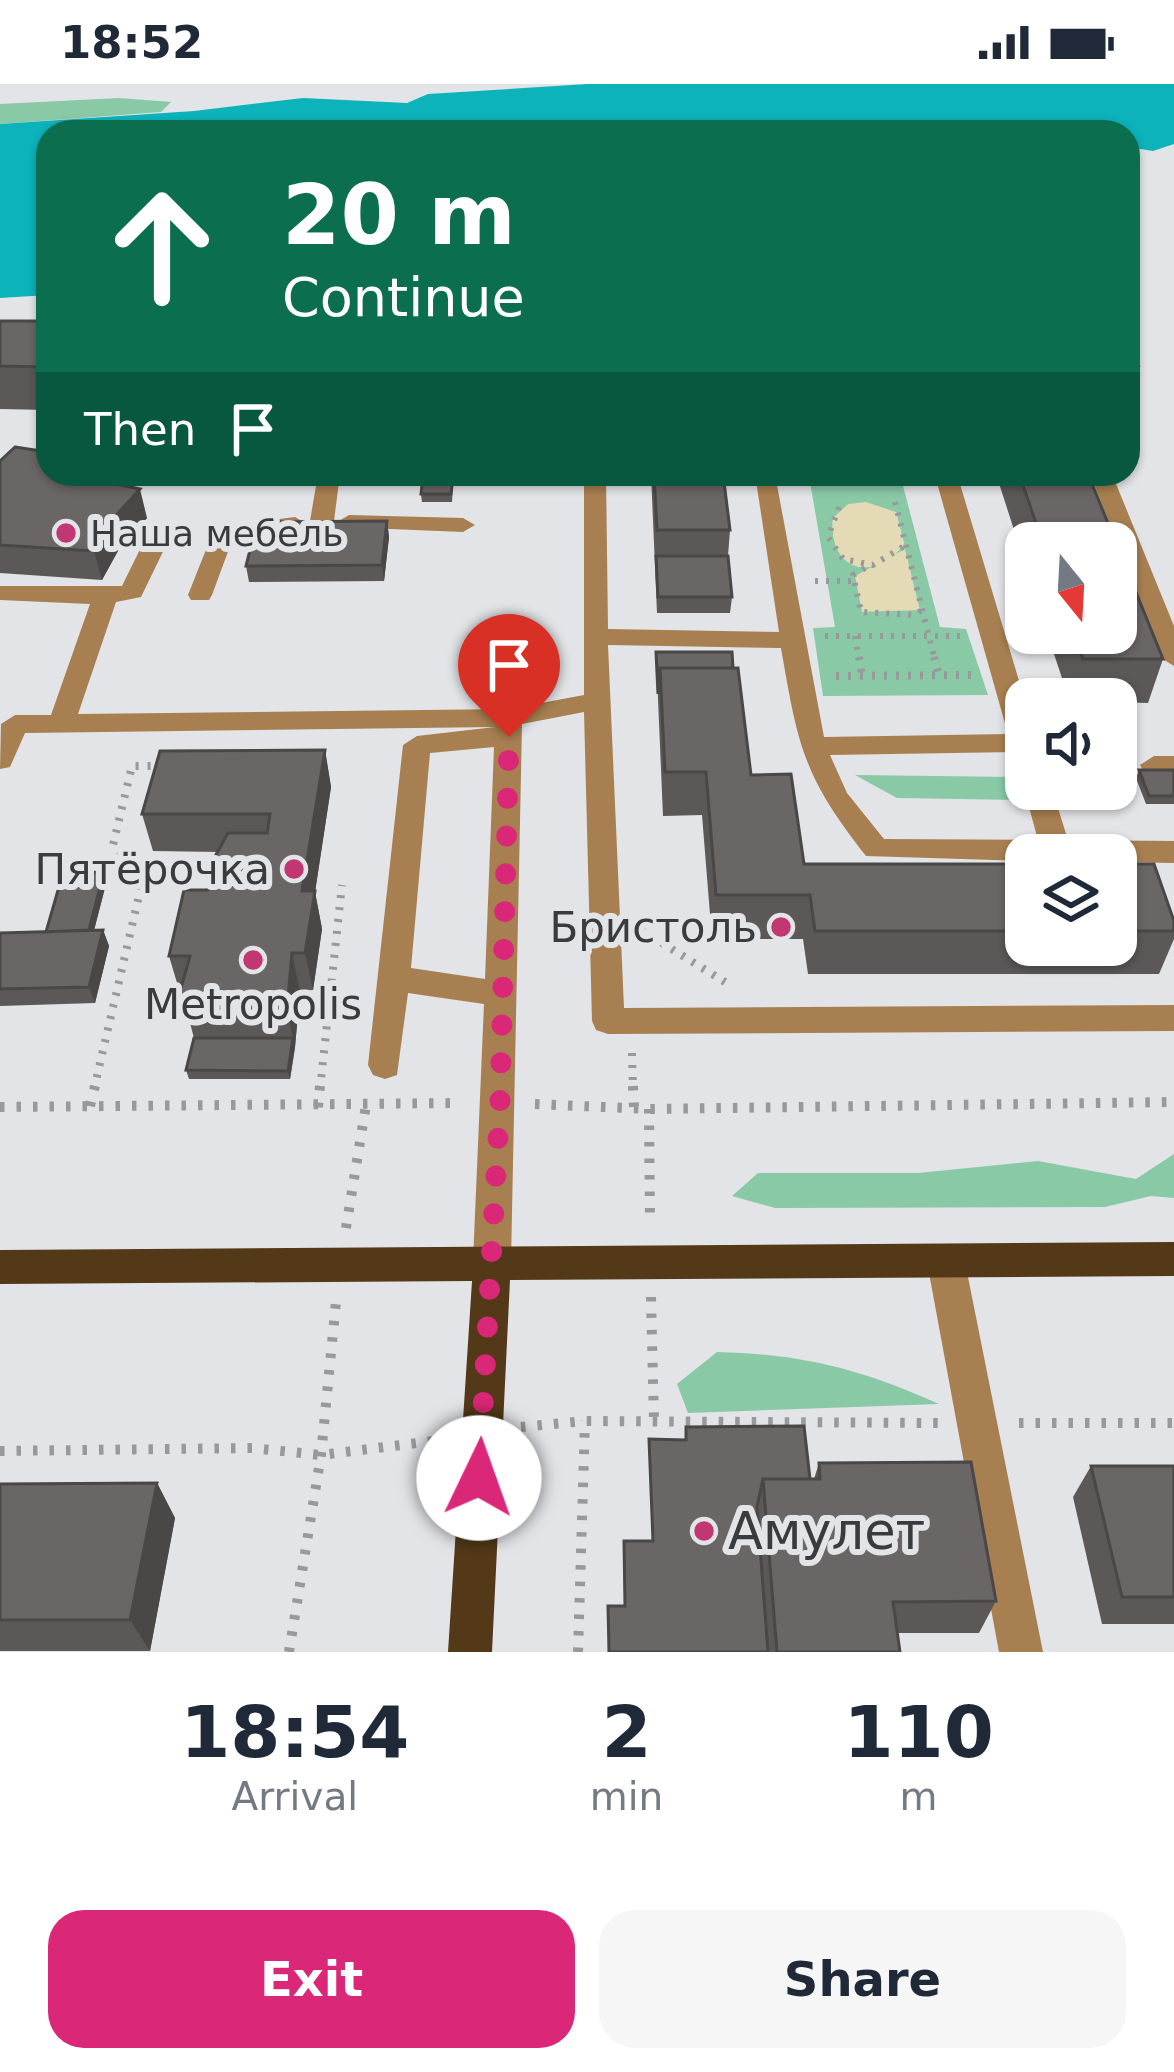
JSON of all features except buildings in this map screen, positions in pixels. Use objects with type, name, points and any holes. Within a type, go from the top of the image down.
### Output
[{"type":"main road","points":[[0,1267],[1174,1259]]},
{"type":"main road","points":[[470,1652],[492,1261]]},
{"type":"street","points":[[322,521],[327,486]]},
{"type":"street","points":[[595,486],[595,637],[608,1022],[1174,1018]]},
{"type":"street","points":[[765,486],[812,746],[835,797],[876,849],[1005,850]]},
{"type":"street","points":[[950,486],[1005,684]]},
{"type":"street","points":[[1106,486],[1174,658]]},
{"type":"street","points":[[200,595],[223,532],[322,521],[463,525]]},
{"type":"street","points":[[0,593],[105,597],[132,592],[162,529]]},
{"type":"street","points":[[61,724],[105,597]]},
{"type":"street","points":[[595,637],[793,638]]},
{"type":"street","points":[[385,1065],[417,745],[509,728],[573,703],[597,704]]},
{"type":"street","points":[[0,760],[15,724],[509,728]]},
{"type":"street","points":[[492,1261],[509,728]]},
{"type":"street","points":[[812,746],[1005,746]]},
{"type":"street","points":[[1137,851],[1174,852]]},
{"type":"street","points":[[393,978],[503,994]]},
{"type":"street","points":[[946,1262],[1021,1652]]},
{"type":"path","points":[[891,488],[939,675]]},
{"type":"path","points":[[848,503],[832,517],[831,540],[840,560],[866,567]]},
{"type":"path","points":[[885,506],[898,512]]},
{"type":"path","points":[[906,545],[892,559],[854,575],[861,612],[914,615],[922,610]]},
{"type":"path","points":[[856,636],[862,676]]},
{"type":"path","points":[[793,638],[993,636]]},
{"type":"path","points":[[800,676],[1002,675]]},
{"type":"path","points":[[90,1106],[144,874],[113,844],[132,766],[176,766]]},
{"type":"path","points":[[318,1106],[342,885]]},
{"type":"path","points":[[604,907],[726,983]]},
{"type":"path","points":[[630,1021],[634,1108]]},
{"type":"path","points":[[0,1107],[500,1102],[634,1108],[1174,1102]]},
{"type":"path","points":[[289,1652],[321,1456],[340,1262],[366,1105]]},
{"type":"path","points":[[578,1652],[585,1421]]},
{"type":"path","points":[[0,1451],[252,1448],[321,1456],[549,1422],[585,1421],[1174,1423]]},
{"type":"green space","points":[[119,98],[171,102],[161,112],[0,124],[0,104]]},
{"type":"green space","points":[[811,486],[903,486],[940,627],[966,629],[988,695],[823,696],[813,628],[835,627]],"holes":[[[896,512],[904,543],[892,556],[867,567],[846,560],[833,536],[833,518]]]},
{"type":"green space","points":[[855,775],[1005,777],[1005,800],[897,798]]},
{"type":"green space","points":[[1174,1154],[1174,1198],[1151,1196],[1105,1207],[775,1208],[732,1196],[758,1173],[918,1173],[1038,1161],[1136,1179]]},
{"type":"green space","points":[[717,1352],[831,1366],[939,1404],[688,1413],[677,1384]]},
{"type":"sand","points":[[866,502],[896,512],[904,545],[879,565],[866,567],[855,566],[837,550],[833,518],[848,504]]},
{"type":"sand","points":[[905,549],[920,610],[862,612],[855,576]]},
{"type":"water","points":[[588,84],[1174,84],[1174,144],[1153,151],[1140,149],[1140,120],[60,120],[303,98],[407,103],[428,94]]},
{"type":"water","points":[[36,122],[36,296],[0,298],[0,124]]},
{"type":"place","name":"Наша мебель","points":[[66,533]]},
{"type":"place","name":"Пятёрочка","points":[[294,869]]},
{"type":"place","name":"Бристоль","points":[[781,927]]},
{"type":"place","name":"Metropolis","points":[[253,960]]},
{"type":"place","name":"Амулет","points":[[704,1531]]},
{"type":"route","points":[[479,1478],[500,1102],[509,737]]}]
